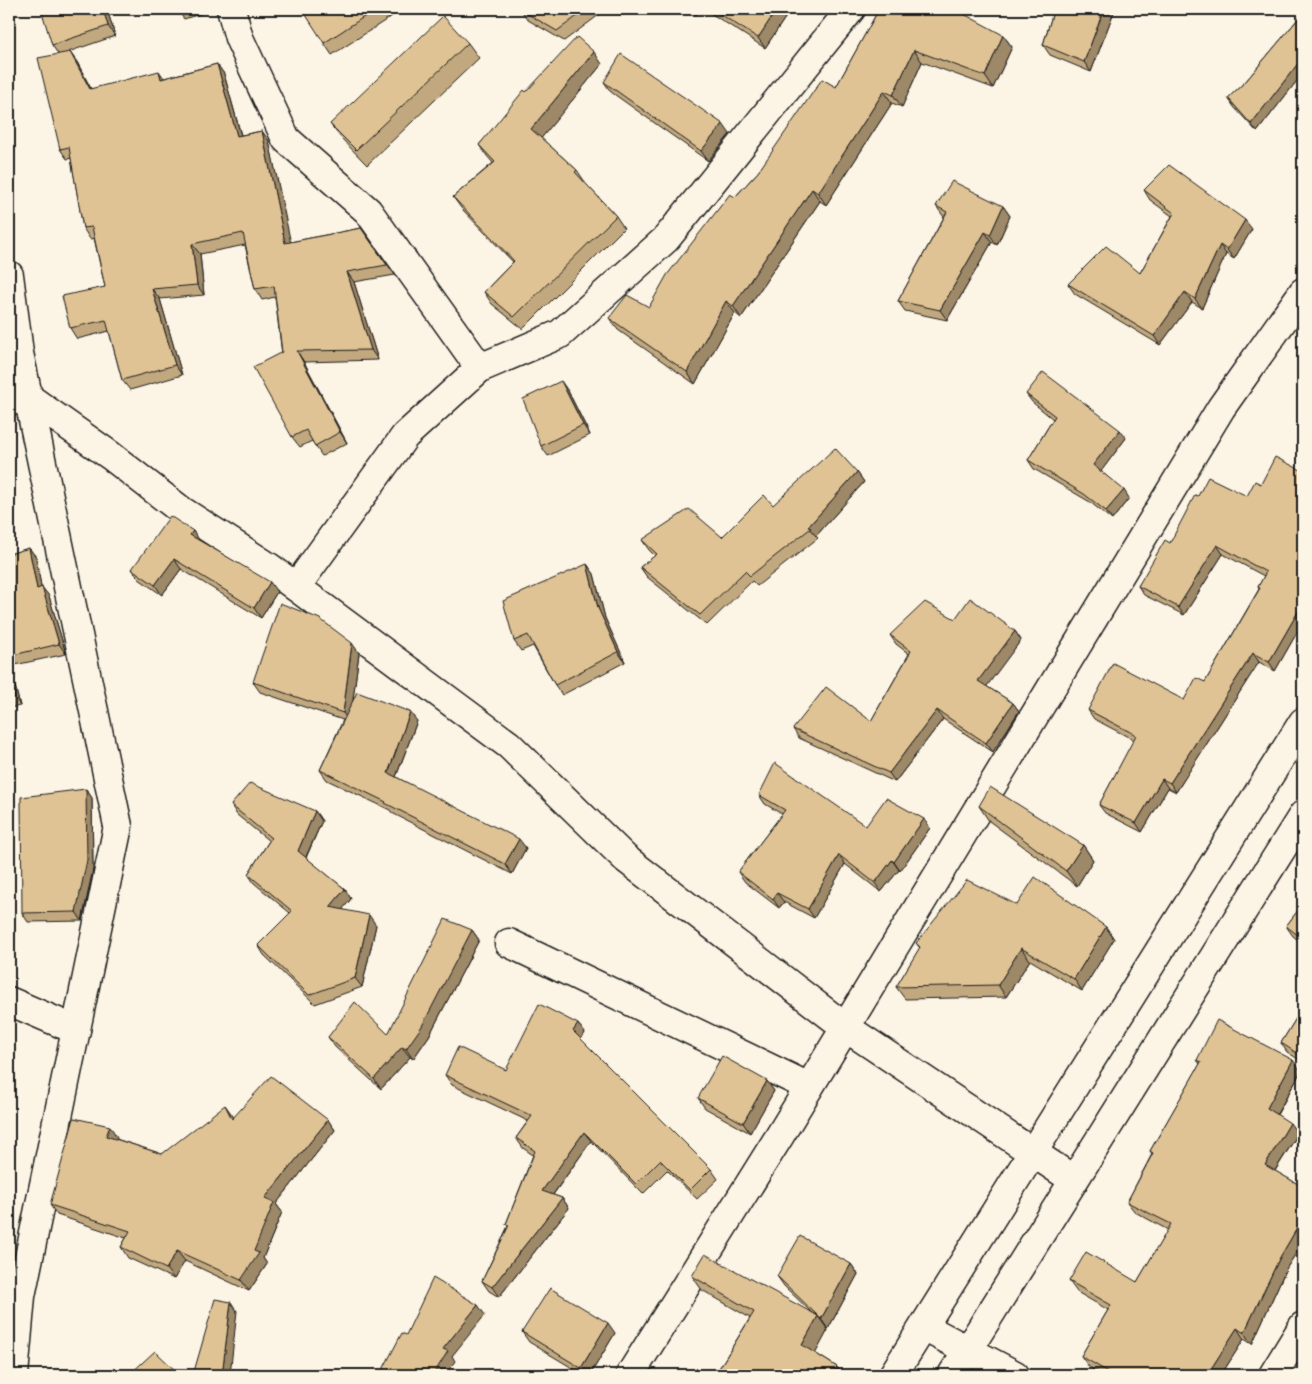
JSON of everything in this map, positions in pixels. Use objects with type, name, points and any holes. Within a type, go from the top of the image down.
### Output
[{"type":"street","points":[[231,9],[239,38],[286,139],[368,212],[480,368]]},
{"type":"street","points":[[296,587],[405,436],[480,368],[560,334],[666,239],[851,9]]},
{"type":"street","points":[[9,275],[19,353],[19,400],[118,826],[21,1296],[14,1375]]},
{"type":"street","points":[[630,1375],[809,1086],[1221,408],[1303,292]]},
{"type":"street","points":[[19,400],[111,456],[182,511],[296,587],[508,745],[626,860],[845,1027],[1074,1180]]},
{"type":"street","points":[[894,1375],[1303,722]]},
{"type":"street","points":[[952,1375],[1303,815]]},
{"type":"street","points":[[508,944],[809,1086]]},
{"type":"street","points":[[9,1001],[76,1030]]},
{"type":"street","points":[[1273,1375],[1303,1326]]},
{"type":"street","points":[[924,1327],[1015,1375]]},
{"type":"building","points":[[41,9],[103,9],[108,26],[52,45]]},
{"type":"building","points":[[316,9],[376,9],[324,43],[306,15]]},
{"type":"building","points":[[522,9],[587,9],[557,31]]},
{"type":"building","points":[[712,9],[777,9],[758,38]]},
{"type":"building","points":[[879,9],[952,9],[1003,35],[985,76],[914,50],[893,95],[884,91],[818,193],[812,189],[733,306],[726,301],[687,372],[609,318],[627,295],[649,307],[667,275],[730,194],[735,197],[758,172],[822,79],[836,87]]},
{"type":"building","points":[[1054,9],[1104,9],[1084,62],[1043,45]]},
{"type":"building","points":[[1303,13],[1303,57],[1251,124],[1228,98],[1246,81]]},
{"type":"building","points":[[443,16],[468,43],[356,150],[330,124]]},
{"type":"building","points":[[577,37],[594,52],[531,129],[577,170],[575,172],[616,216],[514,317],[484,292],[514,261],[453,197],[495,162],[479,145],[524,90],[526,92]]},
{"type":"building","points":[[70,52],[90,89],[159,71],[161,79],[217,64],[237,136],[262,131],[285,243],[361,228],[387,265],[347,272],[371,350],[297,351],[340,432],[315,446],[306,430],[292,437],[253,367],[282,352],[274,286],[255,289],[243,233],[192,244],[197,285],[152,289],[175,365],[122,380],[106,320],[70,328],[62,296],[105,287],[92,227],[83,228],[69,147],[60,149],[38,58]]},
{"type":"building","points":[[621,54],[723,124],[701,151],[604,82]]},
{"type":"building","points":[[1169,165],[1245,220],[1227,250],[1220,245],[1195,299],[1185,292],[1154,336],[1068,284],[1106,246],[1140,273],[1174,213],[1144,190]]},
{"type":"building","points":[[952,181],[1003,206],[990,235],[985,232],[940,310],[898,301],[947,212],[936,206]]},
{"type":"building","points":[[1043,372],[1120,430],[1093,465],[1124,490],[1106,511],[1084,494],[1028,460],[1055,416],[1026,394]]},
{"type":"building","points":[[561,381],[583,425],[541,446],[523,399]]},
{"type":"building","points":[[835,448],[857,472],[808,527],[811,528],[750,576],[745,571],[700,615],[640,567],[657,554],[642,540],[689,509],[722,537],[764,495],[773,505]]},
{"type":"building","points":[[1275,457],[1303,471],[1303,612],[1299,610],[1269,662],[1253,653],[1170,783],[1162,779],[1136,823],[1099,805],[1136,735],[1088,710],[1113,663],[1184,700],[1196,678],[1205,682],[1260,588],[1258,587],[1266,572],[1217,545],[1178,607],[1138,586],[1165,540],[1170,543],[1195,495],[1198,496],[1208,477],[1247,496],[1255,481],[1261,484]]},
{"type":"building","points":[[170,516],[193,531],[190,535],[270,582],[254,608],[174,559],[155,585],[132,569]]},
{"type":"building","points":[[29,548],[37,589],[42,587],[59,644],[9,656],[9,554]]},
{"type":"building","points":[[587,564],[598,608],[618,652],[555,685],[528,635],[514,641],[503,601]]},
{"type":"building","points":[[970,598],[1015,631],[978,681],[1013,703],[986,743],[937,710],[889,773],[793,729],[826,687],[871,721],[911,651],[890,635],[925,602],[955,619]]},
{"type":"building","points":[[280,603],[320,619],[352,643],[343,713],[253,682]]},
{"type":"building","points":[[9,677],[14,696],[9,698]]},
{"type":"building","points":[[357,692],[410,712],[388,773],[519,839],[505,864],[320,770]]},
{"type":"building","points":[[775,763],[866,826],[886,798],[924,819],[894,862],[892,860],[875,883],[839,855],[808,909],[777,893],[773,899],[738,872],[785,810],[759,795]]},
{"type":"building","points":[[250,783],[315,811],[298,851],[345,889],[330,907],[369,915],[355,978],[309,995],[258,945],[292,911],[248,874],[271,838],[231,805]]},
{"type":"building","points":[[990,787],[1083,845],[1066,871],[979,806]]},
{"type":"building","points":[[86,789],[87,860],[76,912],[22,913],[21,797]]},
{"type":"building","points":[[1035,877],[1106,927],[1074,979],[1021,948],[998,985],[896,987],[920,947],[916,943],[967,880],[1017,905]]},
{"type":"building","points":[[1303,904],[1303,939],[1286,926]]},
{"type":"building","points":[[445,919],[472,930],[422,1026],[406,1049],[402,1047],[374,1079],[328,1037],[355,1002],[388,1034]]},
{"type":"building","points":[[539,1004],[578,1024],[573,1031],[711,1169],[690,1190],[660,1160],[636,1184],[584,1132],[542,1191],[562,1198],[492,1287],[482,1281],[509,1225],[506,1224],[535,1151],[516,1138],[532,1116],[445,1075],[458,1047],[506,1070]]},
{"type":"building","points":[[1303,1007],[1303,1057],[1281,1043]]},
{"type":"building","points":[[1217,1020],[1293,1060],[1267,1108],[1290,1123],[1265,1165],[1303,1187],[1303,1218],[1279,1259],[1244,1333],[1237,1328],[1207,1375],[1113,1375],[1081,1356],[1111,1305],[1069,1281],[1086,1252],[1137,1282],[1171,1224],[1127,1202],[1153,1153],[1150,1151],[1201,1062],[1197,1060]]},
{"type":"building","points":[[722,1056],[767,1081],[743,1123],[698,1098]]},
{"type":"building","points":[[271,1076],[328,1120],[265,1198],[274,1202],[254,1251],[259,1253],[241,1280],[177,1251],[166,1269],[121,1247],[130,1231],[50,1205],[74,1118],[110,1126],[106,1136],[162,1154],[225,1105],[232,1119]]},
{"type":"building","points":[[800,1236],[851,1264],[821,1319],[777,1276]]},
{"type":"building","points":[[705,1254],[818,1316],[802,1345],[837,1367],[832,1375],[715,1375],[754,1312],[692,1276]]},
{"type":"building","points":[[433,1278],[478,1305],[443,1349],[448,1351],[433,1375],[380,1375],[402,1333],[406,1335]]},
{"type":"building","points":[[550,1288],[608,1323],[581,1368],[522,1332]]},
{"type":"building","points":[[215,1299],[231,1302],[222,1375],[193,1375]]},
{"type":"building","points":[[155,1351],[180,1375],[129,1375]]}]
